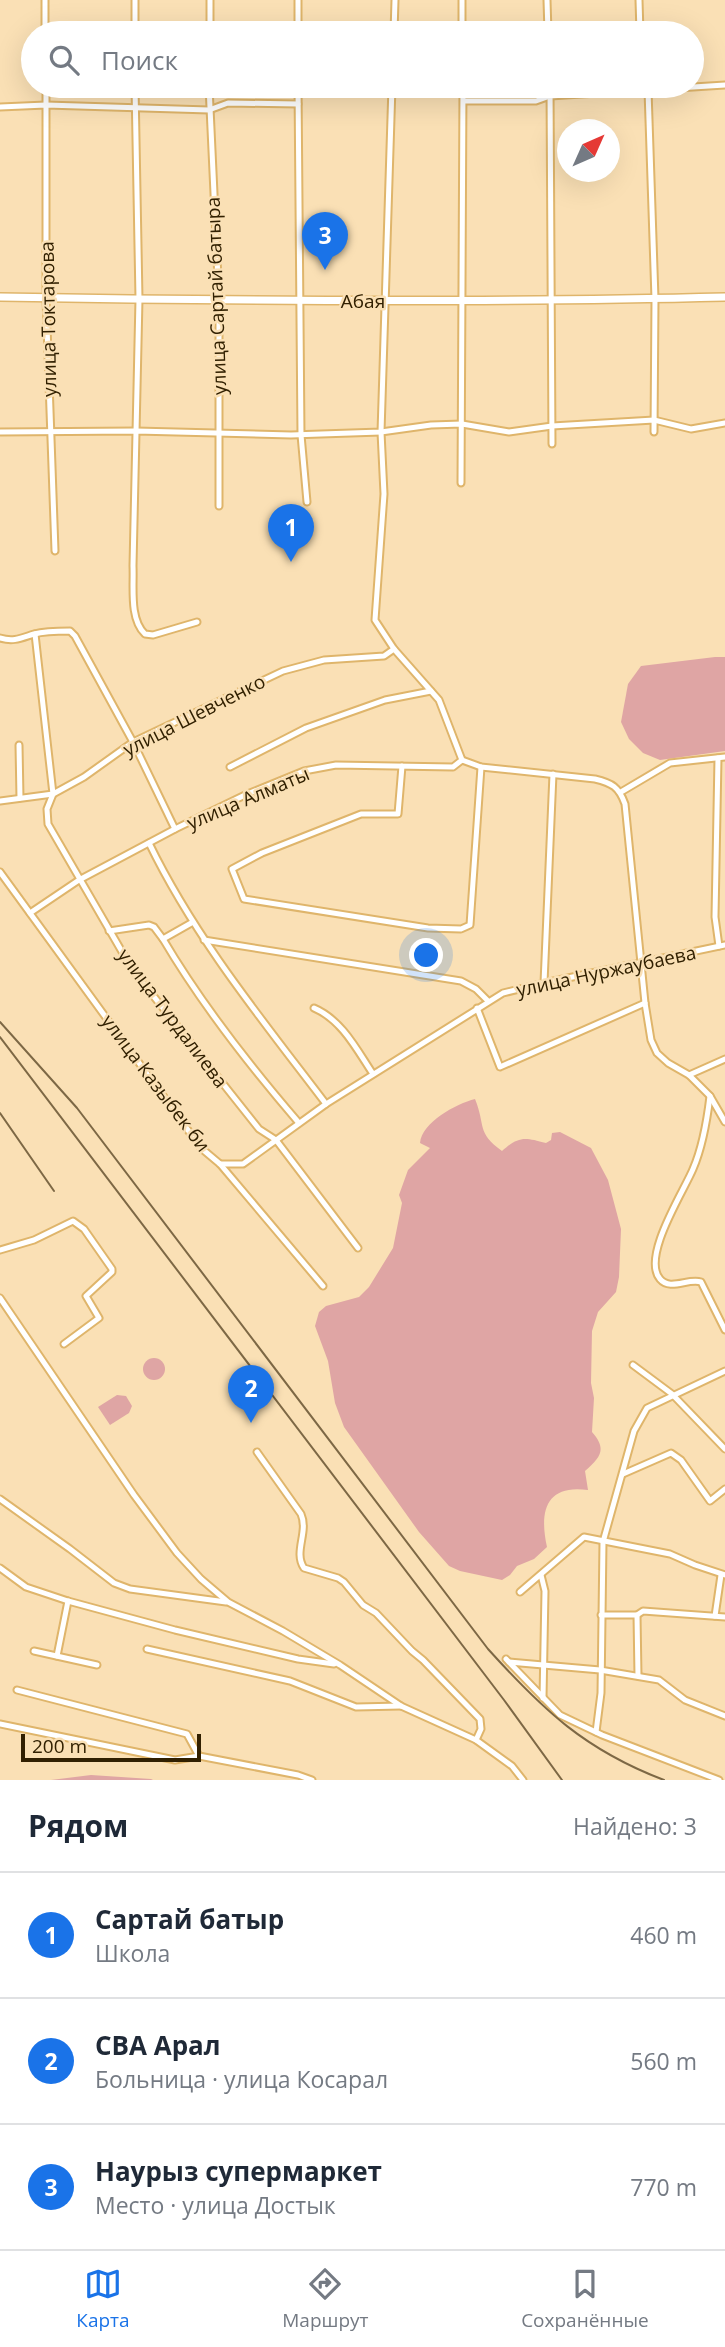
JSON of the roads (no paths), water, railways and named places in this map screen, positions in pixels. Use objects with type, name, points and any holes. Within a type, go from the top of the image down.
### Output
[{"type":"street","points":[[45,0],[45,21]]},
{"type":"street","points":[[135,0],[135,21]]},
{"type":"street","points":[[210,0],[210,21]]},
{"type":"street","points":[[298,0],[298,21]]},
{"type":"street","points":[[394,21],[395,0]]},
{"type":"street","points":[[462,0],[463,21]]},
{"type":"street","points":[[547,0],[548,21]]},
{"type":"street","points":[[639,0],[640,21]]},
{"type":"street","points":[[704,86],[725,85]]},
{"type":"street","name":"улица Токтарова","points":[[46,98],[46,298],[55,551]]},
{"type":"street","points":[[135,98],[139,299],[133,566],[135,604],[139,627],[145,634],[153,635],[197,622]]},
{"type":"street","name":"улица Сартай батыра","points":[[209,98],[219,301],[219,506]]},
{"type":"street","points":[[299,98],[302,435],[307,502]]},
{"type":"street","points":[[392,98],[381,432],[384,494],[375,620],[394,649],[439,700],[462,760],[481,767],[611,783],[621,792],[625,804],[651,1040],[657,1054],[689,1075],[710,1096],[725,1122]]},
{"type":"street","points":[[461,483],[464,98]]},
{"type":"street","points":[[464,101],[536,101],[544,98]]},
{"type":"street","points":[[550,98],[552,444]]},
{"type":"street","points":[[647,98],[655,299],[654,432]]},
{"type":"street","points":[[0,107],[46,105],[209,110],[228,103],[299,104]]},
{"type":"street","name":"Абая","points":[[0,297],[551,302],[725,297]]},
{"type":"street","points":[[0,432],[136,431],[302,435],[381,432],[462,424],[509,432],[552,426],[654,420],[691,429],[725,423]]},
{"type":"street","points":[[0,638],[20,640],[35,634],[70,631],[75,636],[133,742],[175,830]]},
{"type":"street","name":"улица Турдалиева","points":[[35,634],[53,794],[47,808],[48,824],[132,969],[259,1129],[276,1140],[358,1248]]},
{"type":"street","name":"улица Шевченко","points":[[0,801],[53,794],[133,742],[284,671],[324,660],[384,656],[394,649]]},
{"type":"street","points":[[230,767],[306,729],[385,700],[431,691]]},
{"type":"street","points":[[19,745],[20,798]]},
{"type":"street","points":[[621,792],[670,763],[725,757]]},
{"type":"street","points":[[718,758],[715,917],[722,946]]},
{"type":"street","name":"улица Алматы","points":[[30,913],[79,880],[175,830],[245,795],[304,771],[336,765],[453,767],[462,760]]},
{"type":"street","points":[[402,766],[398,814],[361,814],[261,853],[232,869],[244,899],[428,928],[461,929],[470,925],[481,767]]},
{"type":"street","points":[[544,983],[553,774]]},
{"type":"street","points":[[149,844],[204,940],[326,1104]]},
{"type":"street","name":"улица Казыбек би","points":[[0,872],[201,1149],[220,1164],[323,1286]]},
{"type":"street","points":[[163,939],[193,922]]},
{"type":"street","points":[[109,931],[149,925],[154,927],[231,1041],[299,1123]]},
{"type":"street","points":[[204,940],[461,981],[476,989],[488,1001]]},
{"type":"street","name":"улица Нуржаубаева","points":[[220,1164],[243,1164],[326,1104],[503,993],[722,946]]},
{"type":"street","points":[[477,1008],[500,1067],[645,1003]]},
{"type":"street","points":[[314,1008],[328,1014],[346,1034],[373,1074]]},
{"type":"street","points":[[689,1075],[725,1059]]},
{"type":"street","points":[[710,1096],[706,1127],[693,1168],[671,1212],[656,1260],[660,1279],[668,1284],[693,1279],[701,1282],[725,1330]]},
{"type":"street","points":[[0,1250],[34,1240],[73,1221],[84,1229],[112,1269],[113,1272],[86,1296],[99,1318],[64,1344]]},
{"type":"street","points":[[0,1298],[134,1495],[177,1553],[201,1579],[228,1602],[340,1665],[401,1706],[476,1740],[512,1766],[523,1780]]},
{"type":"street","points":[[633,1365],[672,1394],[725,1450]]},
{"type":"street","points":[[596,1732],[601,1693],[603,1542],[634,1431],[647,1408],[725,1371]]},
{"type":"street","points":[[257,1452],[305,1523],[300,1554],[300,1562],[304,1568],[338,1578],[363,1605],[376,1613],[480,1719],[481,1729],[476,1740]]},
{"type":"street","points":[[623,1474],[671,1453],[681,1460],[710,1501],[725,1489]]},
{"type":"street","points":[[0,1499],[114,1583],[130,1589],[228,1602]]},
{"type":"street","points":[[520,1592],[584,1537],[670,1553],[723,1575],[715,1616]]},
{"type":"street","points":[[0,1568],[26,1587],[68,1601],[298,1659],[340,1665]]},
{"type":"street","points":[[541,1576],[545,1591],[543,1698]]},
{"type":"street","points":[[57,1656],[68,1601]]},
{"type":"street","points":[[601,1615],[637,1615],[643,1611],[725,1617]]},
{"type":"street","points":[[637,1615],[638,1676]]},
{"type":"street","points":[[147,1649],[290,1681],[355,1707],[401,1706]]},
{"type":"street","points":[[34,1650],[97,1665]]},
{"type":"street","points":[[719,1780],[596,1732],[560,1715],[508,1661],[600,1670],[659,1680],[685,1700],[725,1716]]},
{"type":"street","points":[[17,1689],[187,1734],[199,1756]]},
{"type":"street","points":[[0,1724],[175,1760],[199,1756],[312,1780]]},
{"type":"railway","points":[[0,1022],[77,1108],[488,1649],[528,1691],[567,1726],[611,1755],[664,1780]]},
{"type":"railway","points":[[0,1037],[562,1780]]},
{"type":"railway","points":[[0,1113],[54,1191]]},
{"type":"place","name":"Наурыз супермаркет","points":[[325,270]]},
{"type":"place","name":"Сартай батыр","points":[[291,562]]},
{"type":"place","name":"СВА Арал","points":[[251,1423]]}]
